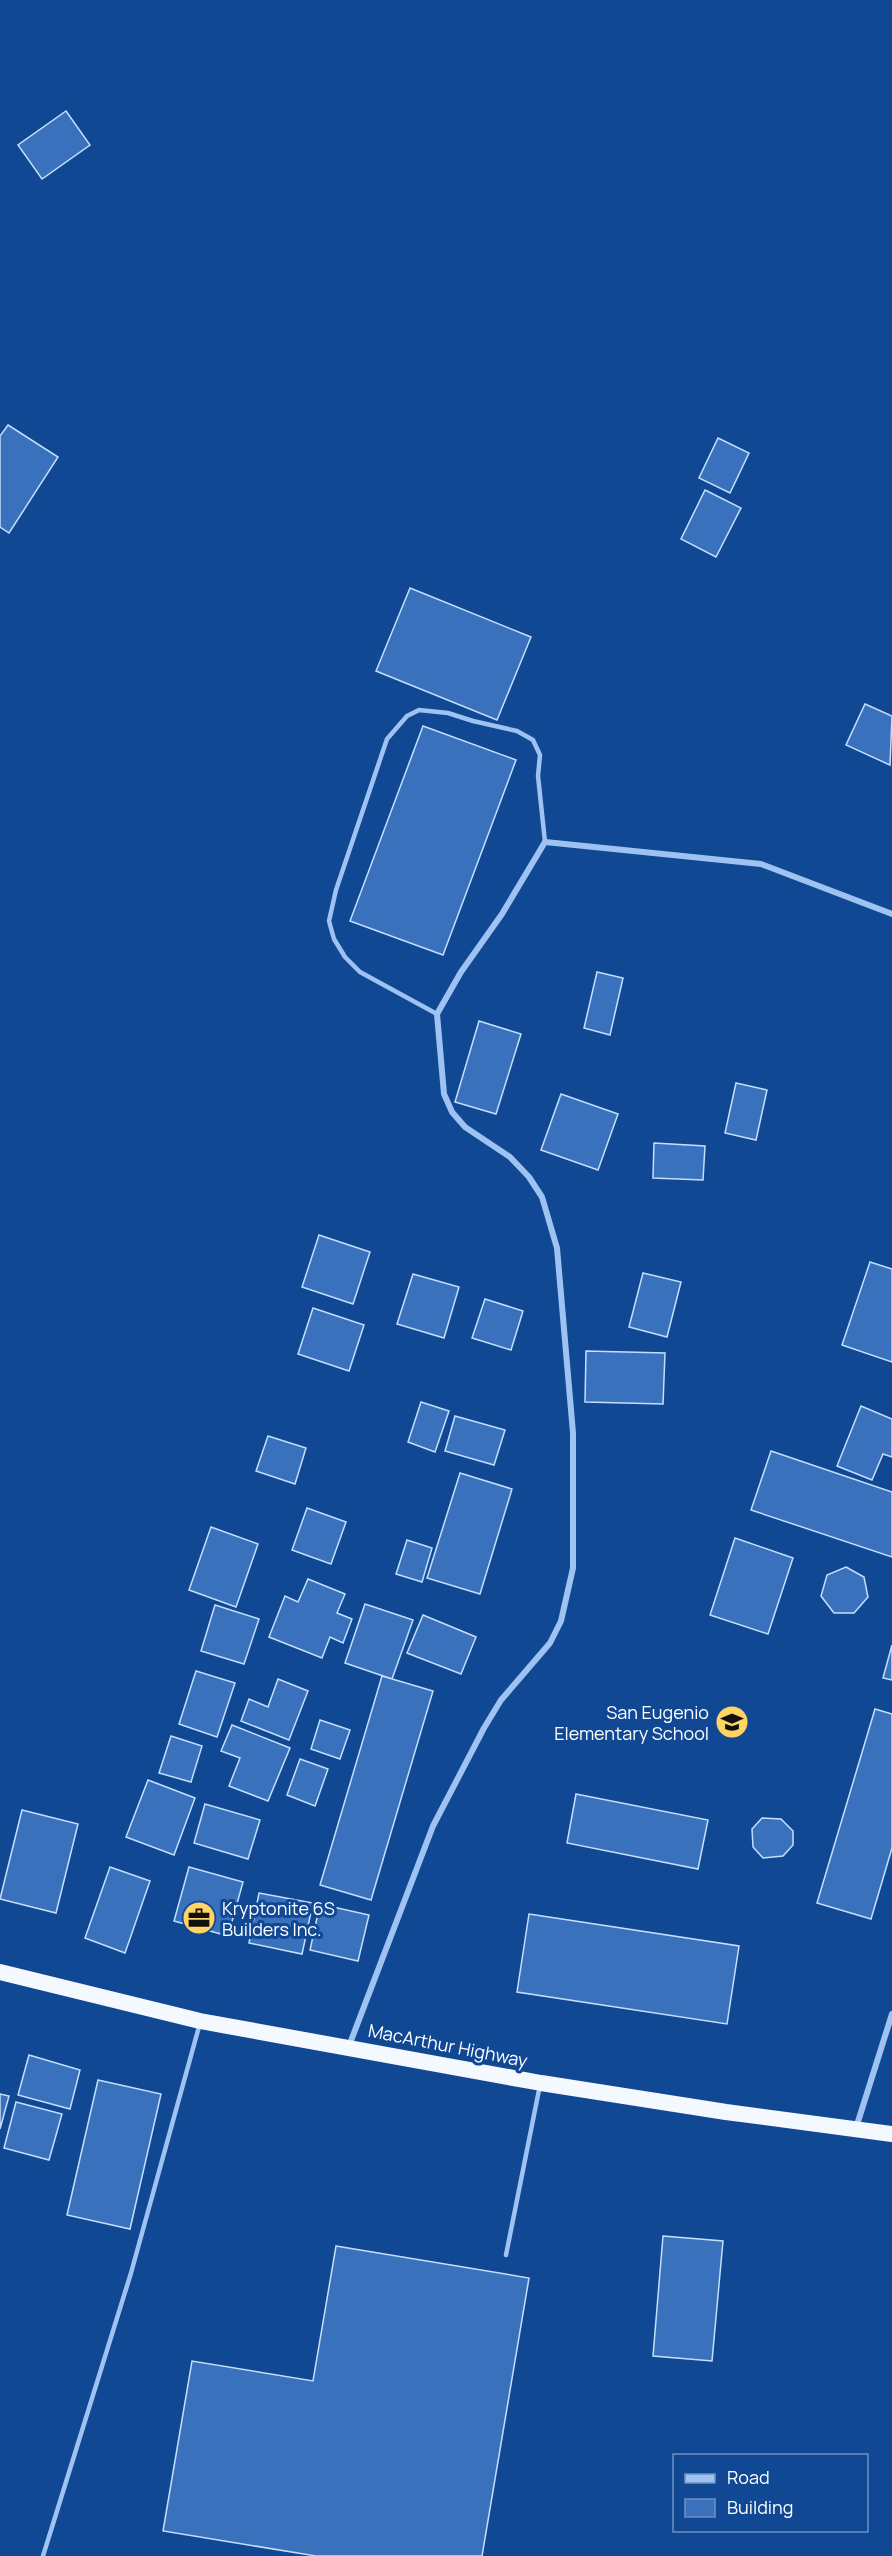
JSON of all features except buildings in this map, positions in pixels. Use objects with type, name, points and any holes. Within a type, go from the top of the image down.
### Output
[{"type":"highway","name":"MacArthur Highway","points":[[0,1972],[200,2021],[349,2046],[540,2083],[726,2112],[892,2134]]},
{"type":"street","points":[[349,2046],[433,1826],[501,1700],[550,1643],[561,1621],[573,1568],[573,1433],[557,1248],[542,1197],[529,1177],[510,1157],[465,1127],[452,1112],[444,1094],[437,1014],[461,972],[502,914],[545,842],[761,864],[892,914]]},
{"type":"street","points":[[855,2128],[892,2014]]},
{"type":"lane","points":[[437,1014],[360,972],[345,957],[334,939],[329,921],[336,890],[387,739],[407,716],[419,710],[448,712],[473,721],[517,731],[533,740],[540,755],[538,776],[545,842]]},
{"type":"lane","points":[[43,2556],[50,2525],[131,2273],[200,2021]]},
{"type":"lane","points":[[506,2255],[540,2083]]},
{"type":"place","name":"San Eugenio Elementary School","points":[[732,1722]]},
{"type":"place","name":"Kryptonite 6S Builders Inc.","points":[[199,1918]]}]
